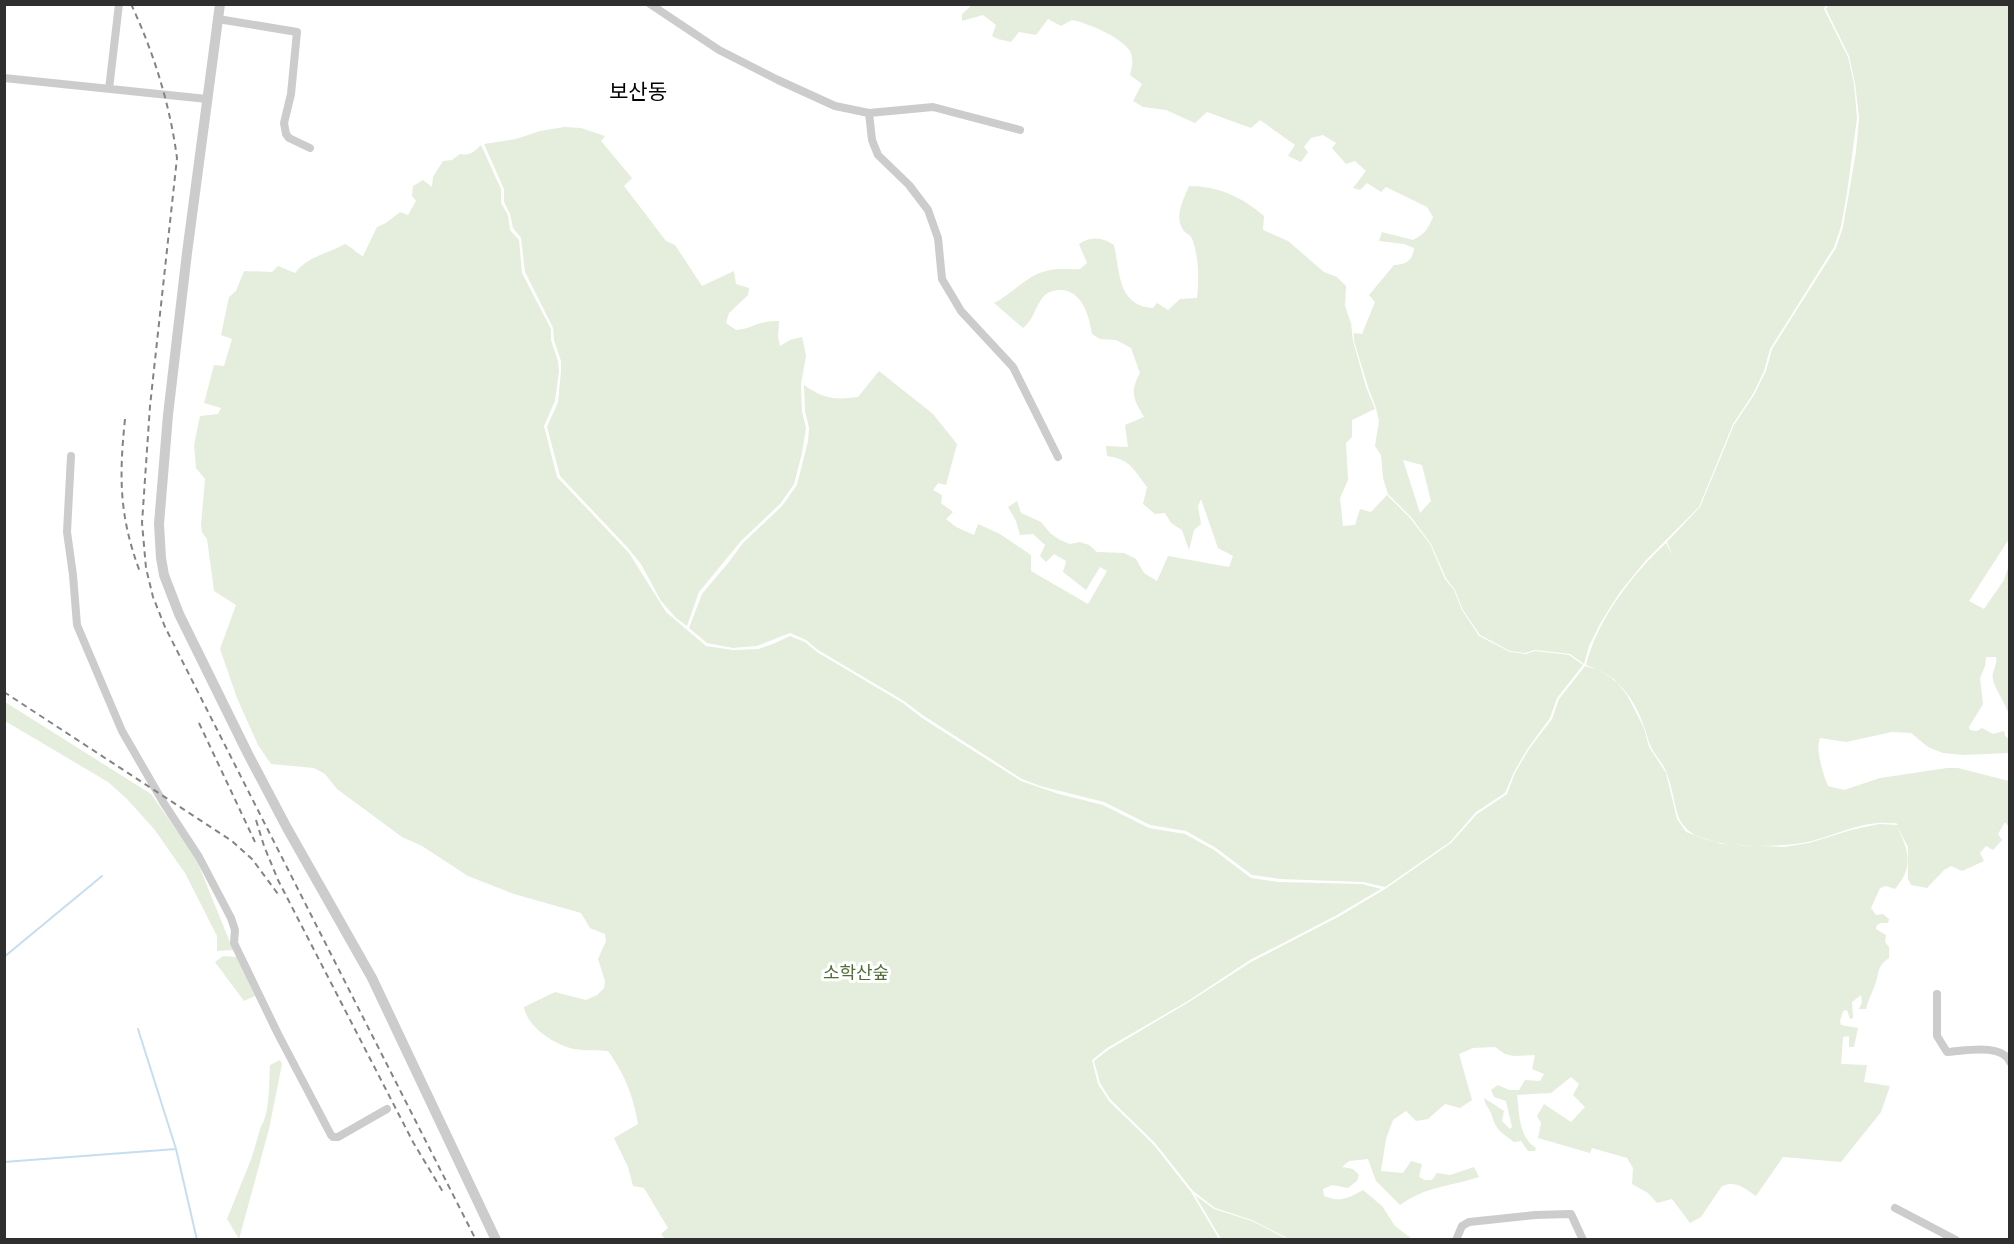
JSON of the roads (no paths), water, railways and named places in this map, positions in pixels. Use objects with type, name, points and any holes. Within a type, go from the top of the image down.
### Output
[{"type":"street","points":[[109,89],[119,4]]},
{"type":"street","points":[[220,4],[168,415],[159,524],[164,576],[179,614],[243,744],[287,828],[372,978],[496,1239]]},
{"type":"street","points":[[650,4],[719,50],[835,106],[869,113],[933,106],[1020,130]]},
{"type":"street","points":[[218,19],[297,32],[291,94],[284,123],[289,138],[310,148]]},
{"type":"street","points":[[4,78],[207,99]]},
{"type":"street","points":[[869,113],[872,141],[878,155],[909,184],[932,219],[938,238],[942,279],[961,311],[1013,368],[1058,458]]},
{"type":"street","points":[[71,456],[67,532],[77,625],[96,665],[114,714],[163,802],[199,857],[226,909],[235,930],[234,943],[331,1135],[338,1137],[387,1109]]},
{"type":"street","points":[[1937,994],[1937,1036],[1947,1052],[1997,1050],[2007,1056],[2010,1062]]},
{"type":"street","points":[[1895,1208],[1956,1239]]},
{"type":"street","points":[[1456,1239],[1462,1226],[1469,1222],[1534,1215],[1571,1214],[1583,1239]]},
{"type":"waterway","points":[[4,957],[102,876]]},
{"type":"waterway","points":[[138,1029],[176,1149],[197,1240]]},
{"type":"waterway","points":[[4,1162],[176,1149]]},
{"type":"railway","points":[[131,4],[160,80],[177,158],[150,406],[142,523],[146,568],[153,597],[165,627],[476,1240]]},
{"type":"railway","points":[[125,419],[122,496],[128,533],[140,572]]},
{"type":"railway","points":[[4,692],[232,841],[252,859],[278,894]]},
{"type":"railway","points":[[199,723],[255,842]]},
{"type":"railway","points":[[256,820],[278,880],[413,1142],[443,1192]]},
{"type":"district","name":"보산동","points":[[638,92]]},
{"type":"park label","name":"소학산숲","points":[[856,973]]}]
